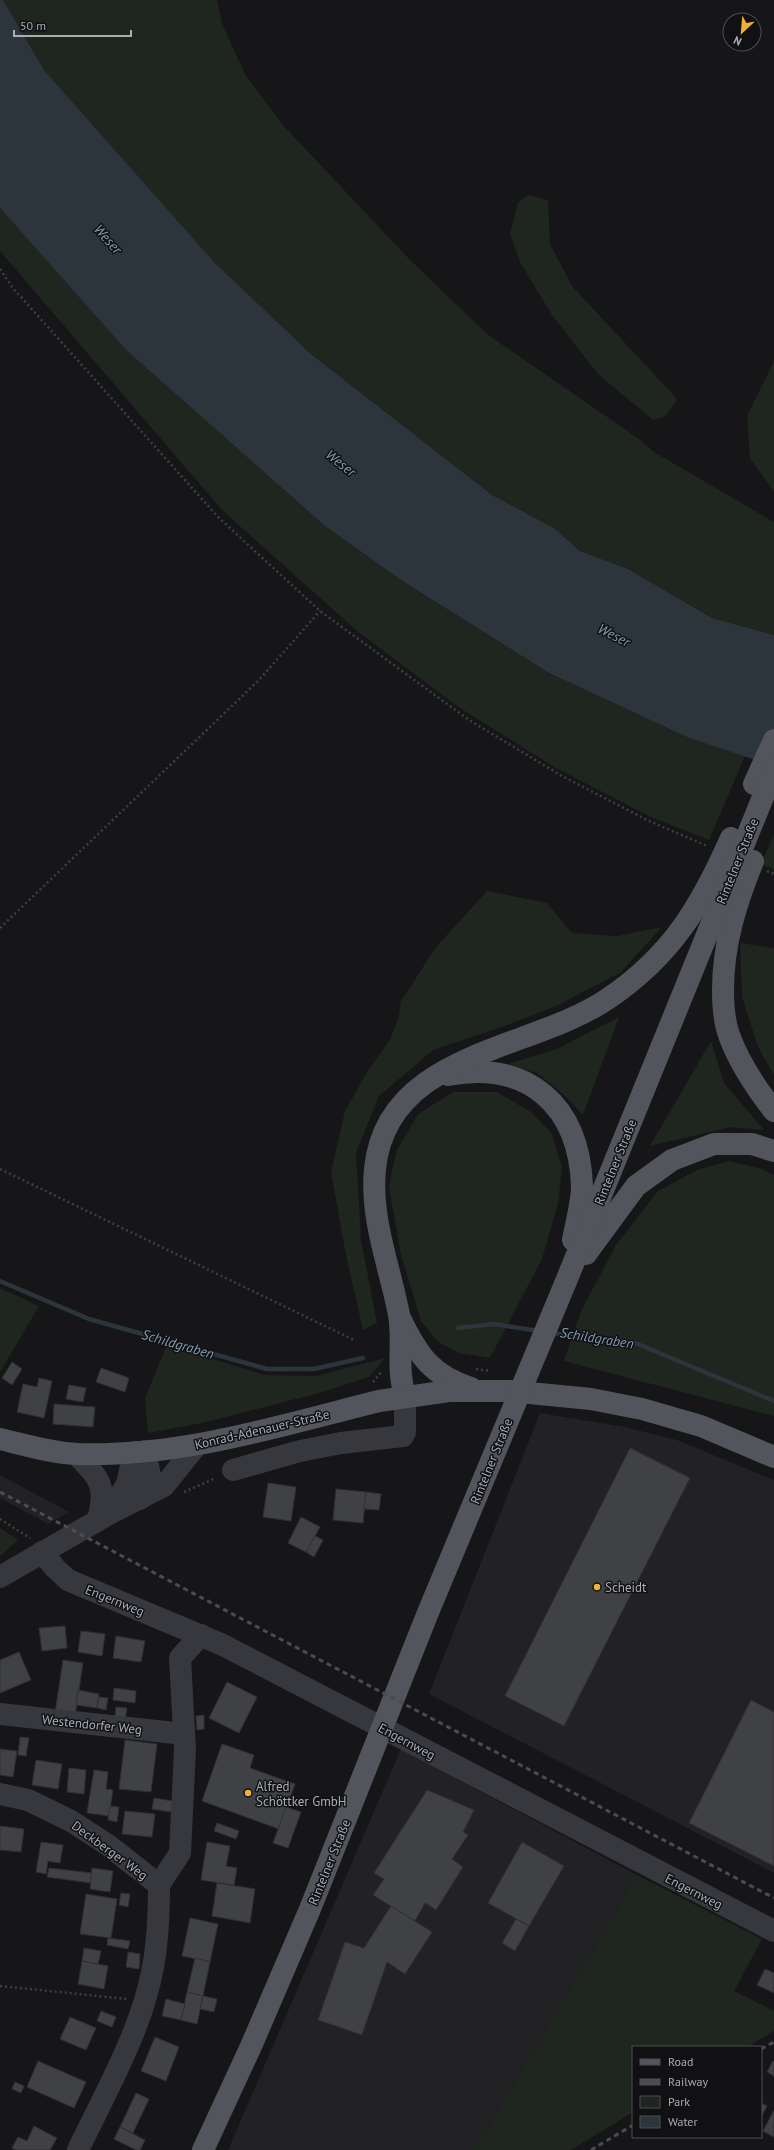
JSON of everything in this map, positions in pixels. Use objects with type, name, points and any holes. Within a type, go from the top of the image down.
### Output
[{"type":"main road","points":[[405,1396],[400,1380],[399,1317],[377,1219],[374,1190],[377,1152],[389,1120],[413,1093],[432,1078],[466,1059],[560,1024],[608,999],[653,964],[675,940],[709,886],[774,740]]},
{"type":"main road","name":"Rintelner Straße","points":[[203,2150],[252,2044],[362,1782],[427,1615],[567,1279],[719,931],[774,770]]},
{"type":"main road","points":[[774,810],[738,900],[719,931],[723,969],[723,1008],[728,1034],[740,1061],[761,1095],[774,1111]]},
{"type":"main road","points":[[432,1078],[471,1071],[501,1073],[535,1086],[563,1114],[578,1149],[582,1188],[567,1279]]},
{"type":"main road","points":[[567,1279],[636,1186],[672,1160],[714,1144],[752,1144],[774,1151]]},
{"type":"main road","points":[[399,1317],[418,1353],[432,1367],[447,1378],[464,1386],[481,1391]]},
{"type":"main road","points":[[405,1396],[418,1380],[418,1353]]},
{"type":"main road","name":"Konrad-Adenauer-Straße","points":[[0,1439],[28,1446],[76,1454],[139,1452],[196,1446],[405,1396],[449,1391],[481,1391],[552,1394],[642,1408],[701,1426],[774,1456]]},
{"type":"street","points":[[233,1470],[300,1451],[341,1443],[403,1436],[405,1432],[405,1396]]},
{"type":"street","points":[[0,1577],[104,1517],[164,1486],[196,1446]]},
{"type":"street","points":[[139,1452],[150,1476],[140,1499]]},
{"type":"street","points":[[104,1517],[128,1484],[139,1452]]},
{"type":"street","points":[[76,1454],[96,1474],[101,1486],[104,1517]]},
{"type":"street","name":"Engernweg","points":[[42,1552],[54,1568],[68,1580],[201,1635],[774,1931]]},
{"type":"street","points":[[159,1885],[180,1853],[185,1750],[180,1658],[201,1635]]},
{"type":"street","name":"Westendorfer Weg","points":[[0,1714],[184,1734]]},
{"type":"street","name":"Deckberger Weg","points":[[0,1794],[28,1800],[71,1821],[108,1845],[159,1885],[159,1919],[153,1968],[136,2026],[78,2150]]},
{"type":"path","points":[[0,269],[12,287],[218,517],[320,612],[469,720],[562,776],[649,821],[708,846]]},
{"type":"path","points":[[0,928],[259,680],[320,612]]},
{"type":"path","points":[[759,868],[774,874]]},
{"type":"path","points":[[0,1169],[354,1340]]},
{"type":"path","points":[[0,1519],[32,1540],[42,1552]]},
{"type":"path","points":[[0,1986],[143,2001]]},
{"type":"shaded area","points":[[540,1413],[625,1427],[677,1440],[774,1480],[774,1873],[429,1694]]},
{"type":"shaded area","points":[[0,1475],[69,1512],[48,1524],[0,1498]]},
{"type":"shaded area","points":[[401,1749],[637,1875],[474,2150],[228,2150]]},
{"type":"green space","points":[[3,0],[217,0],[222,24],[246,76],[283,125],[408,258],[487,334],[639,439],[654,452],[774,522],[774,635],[712,618],[628,569],[580,551],[554,528],[492,495],[311,354],[215,263],[44,70]]},
{"type":"green space","points":[[528,195],[548,200],[550,244],[572,286],[677,399],[666,416],[653,420],[598,374],[552,315],[520,262],[510,233],[518,203]]},
{"type":"green space","points":[[0,208],[126,350],[325,526],[404,582],[549,673],[689,738],[745,756],[709,840],[651,817],[556,768],[460,708],[356,630],[222,510],[0,251]]},
{"type":"green space","points":[[774,361],[774,492],[750,458],[747,416]]},
{"type":"green space","points":[[774,834],[774,869],[761,864]]},
{"type":"green space","points":[[487,891],[547,903],[572,933],[617,936],[662,927],[620,973],[556,1006],[502,1027],[433,1050],[379,1096],[356,1153],[361,1240],[377,1323],[363,1330],[346,1255],[331,1172],[345,1111],[367,1072],[390,1040],[399,1016],[401,1001],[436,947]]},
{"type":"green space","points":[[740,943],[774,948],[774,1075],[758,1047],[742,997]]},
{"type":"green space","points":[[619,1017],[583,1115],[563,1094],[537,1073],[505,1065],[557,1049]]},
{"type":"green space","points":[[711,1041],[724,1083],[764,1130],[731,1127],[650,1146]]},
{"type":"green space","points":[[453,1092],[497,1092],[531,1112],[552,1134],[562,1167],[558,1204],[542,1259],[490,1358],[459,1353],[438,1342],[421,1321],[401,1255],[389,1187],[396,1152],[418,1114]]},
{"type":"green space","points":[[729,1161],[762,1169],[774,1175],[774,1416],[564,1361],[581,1311],[616,1245],[658,1191],[697,1170]]},
{"type":"green space","points":[[0,1288],[39,1306],[0,1372]]},
{"type":"green space","points":[[167,1345],[265,1375],[316,1376],[385,1358],[369,1377],[319,1393],[202,1423],[148,1433],[145,1398]]},
{"type":"green space","points":[[0,1528],[18,1540],[0,1556]]},
{"type":"green space","points":[[637,1875],[762,1939],[734,1991],[774,2011],[774,2031],[749,2046],[632,2046],[632,2113],[571,2150],[474,2150]]},
{"type":"water","name":"Weser","points":[[0,0],[3,0],[44,70],[215,263],[311,354],[492,495],[554,528],[580,551],[628,569],[712,618],[774,635],[774,766],[689,738],[549,673],[404,582],[325,526],[126,350],[0,208]]},
{"type":"building","points":[[12,1362],[22,1369],[12,1385],[2,1378]]},
{"type":"building","points":[[101,1368],[129,1378],[125,1392],[96,1382]]},
{"type":"building","points":[[39,1378],[52,1381],[44,1418],[17,1412],[23,1384],[37,1387]]},
{"type":"building","points":[[69,1385],[86,1388],[83,1402],[66,1399]]},
{"type":"building","points":[[54,1404],[95,1407],[93,1427],[53,1424]]},
{"type":"building","name":"Scheidt","points":[[630,1448],[690,1478],[564,1726],[505,1696]]},
{"type":"building","points":[[268,1483],[296,1487],[291,1521],[263,1517]]},
{"type":"building","points":[[336,1489],[366,1492],[363,1523],[333,1520]]},
{"type":"building","points":[[366,1492],[381,1494],[379,1510],[364,1509]]},
{"type":"building","points":[[301,1517],[320,1527],[306,1552],[288,1543]]},
{"type":"building","points":[[315,1536],[323,1540],[314,1557],[306,1552]]},
{"type":"building","points":[[65,1626],[67,1648],[42,1651],[39,1628]]},
{"type":"building","points":[[81,1631],[105,1634],[102,1656],[78,1652]]},
{"type":"building","points":[[116,1636],[145,1641],[141,1662],[113,1658]]},
{"type":"building","points":[[19,1652],[31,1680],[0,1693],[0,1660]]},
{"type":"building","points":[[63,1660],[83,1663],[75,1716],[55,1713]]},
{"type":"building","points":[[227,1682],[257,1697],[239,1733],[209,1718]]},
{"type":"building","points":[[114,1688],[136,1691],[135,1703],[113,1700]]},
{"type":"building","points":[[78,1690],[99,1694],[97,1708],[76,1705]]},
{"type":"building","points":[[99,1697],[108,1698],[106,1710],[97,1708]]},
{"type":"building","points":[[751,1700],[774,1712],[774,1866],[689,1823]]},
{"type":"building","points":[[116,1707],[127,1708],[125,1719],[115,1717]]},
{"type":"building","points":[[204,1715],[204,1729],[197,1730],[196,1716]]},
{"type":"building","points":[[20,1737],[29,1738],[26,1756],[18,1755]]},
{"type":"building","points":[[125,1740],[157,1744],[151,1792],[119,1789]]},
{"type":"building","name":"Alfred Schöttker GmbH","points":[[222,1744],[254,1755],[250,1768],[295,1784],[279,1829],[202,1801]]},
{"type":"building","points":[[0,1749],[17,1751],[13,1777],[0,1775]]},
{"type":"building","points":[[36,1760],[62,1764],[58,1789],[32,1785]]},
{"type":"building","points":[[69,1768],[86,1770],[84,1794],[67,1792]]},
{"type":"building","points":[[94,1770],[108,1772],[106,1789],[113,1790],[109,1816],[87,1813]]},
{"type":"building","points":[[427,1790],[474,1810],[463,1832],[468,1835],[452,1859],[463,1867],[436,1910],[425,1903],[415,1921],[373,1895],[384,1879],[374,1873]]},
{"type":"building","points":[[154,1798],[173,1801],[171,1812],[152,1809]]},
{"type":"building","points":[[110,1806],[119,1807],[117,1822],[108,1820]]},
{"type":"building","points":[[286,1807],[301,1812],[288,1848],[273,1843]]},
{"type":"building","points":[[125,1811],[155,1814],[152,1837],[122,1834]]},
{"type":"building","points":[[217,1823],[239,1831],[236,1839],[214,1831]]},
{"type":"building","points":[[0,1826],[24,1829],[21,1852],[0,1850]]},
{"type":"building","points":[[41,1842],[63,1845],[60,1863],[48,1861],[46,1874],[36,1872]]},
{"type":"building","points":[[207,1842],[230,1846],[226,1866],[237,1868],[234,1885],[201,1880]]},
{"type":"building","points":[[522,1842],[564,1866],[529,1926],[488,1903]]},
{"type":"building","points":[[49,1868],[92,1873],[91,1883],[47,1877]]},
{"type":"building","points":[[92,1868],[113,1871],[110,1892],[90,1889]]},
{"type":"building","points":[[217,1883],[255,1889],[250,1923],[212,1916]]},
{"type":"building","points":[[121,1893],[130,1894],[128,1907],[119,1905]]},
{"type":"building","points":[[86,1894],[117,1899],[111,1938],[80,1934]]},
{"type":"building","points":[[391,1906],[432,1932],[405,1974],[387,1962],[362,2035],[318,2020],[345,1942],[364,1948]]},
{"type":"building","points":[[190,1918],[218,1924],[210,1962],[182,1956]]},
{"type":"building","points":[[516,1919],[529,1926],[515,1951],[502,1943]]},
{"type":"building","points":[[108,1938],[130,1941],[128,1949],[107,1945]]},
{"type":"building","points":[[84,1948],[101,1951],[98,1964],[82,1961]]},
{"type":"building","points":[[128,1952],[140,1954],[139,1969],[126,1967]]},
{"type":"building","points":[[195,1958],[210,1962],[203,1996],[187,1992]]},
{"type":"building","points":[[82,1961],[108,1966],[104,1989],[78,1984]]},
{"type":"building","points":[[765,1969],[774,1973],[774,1993],[757,1985]]},
{"type":"building","points":[[187,1992],[203,1996],[197,2024],[181,2020]]},
{"type":"building","points":[[203,1996],[217,1999],[214,2012],[200,2009]]},
{"type":"building","points":[[166,1999],[185,2004],[181,2020],[162,2016]]},
{"type":"building","points":[[101,2011],[116,2017],[112,2027],[97,2021]]},
{"type":"building","points":[[70,2017],[96,2028],[86,2050],[60,2039]]},
{"type":"building","points":[[155,2037],[179,2047],[166,2081],[141,2071]]},
{"type":"building","points":[[38,2061],[86,2082],[74,2108],[27,2087]]},
{"type":"building","points":[[773,2061],[774,2062],[774,2076],[767,2072]]},
{"type":"building","points":[[15,2082],[24,2086],[21,2093],[12,2089]]},
{"type":"building","points":[[136,2093],[149,2099],[133,2133],[120,2127]]},
{"type":"building","points":[[762,2104],[767,2106],[762,2115]]},
{"type":"building","points":[[774,2110],[774,2137],[763,2131]]},
{"type":"building","points":[[34,2126],[57,2138],[50,2150],[16,2150],[12,2148],[18,2137],[27,2141]]},
{"type":"building","points":[[120,2127],[145,2140],[140,2150],[136,2150],[114,2139]]},
{"type":"waterway","name":"Schildgraben","points":[[0,1281],[89,1319],[267,1369],[314,1369],[363,1358]]},
{"type":"waterway","name":"Schildgraben","points":[[458,1328],[494,1324],[539,1331]]},
{"type":"waterway","name":"Schildgraben","points":[[551,1333],[633,1342],[774,1401]]},
{"type":"railway","points":[[0,1492],[774,1898]]},
{"type":"railway","points":[[762,2048],[774,2042]]},
{"type":"railway","points":[[591,2150],[632,2126]]},
{"type":"place","name":"Scheidt","points":[[597,1587]]},
{"type":"place","name":"Alfred Schöttker GmbH","points":[[248,1793]]}]
